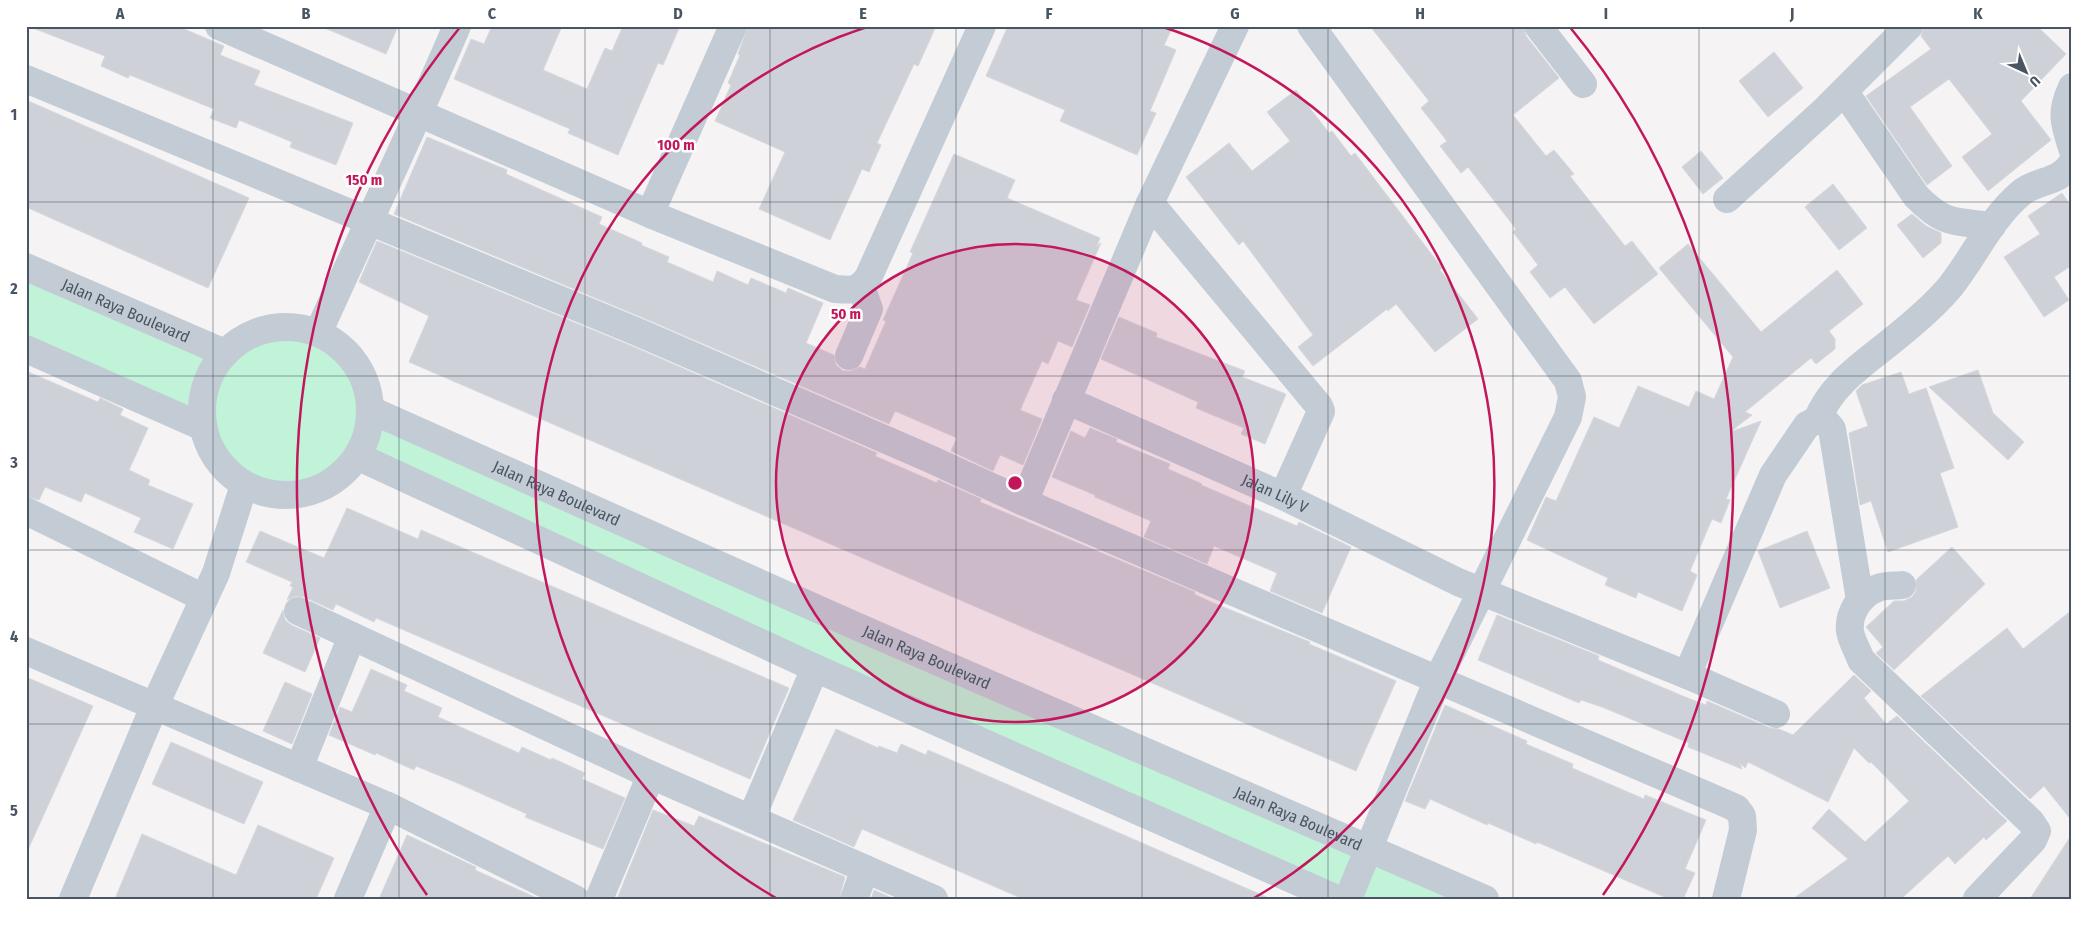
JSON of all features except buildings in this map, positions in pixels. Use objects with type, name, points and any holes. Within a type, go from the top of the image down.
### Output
[{"type":"street","points":[[219,26],[650,214],[835,289],[851,290],[861,287],[868,278],[982,26]]},
{"type":"street","points":[[319,331],[368,219],[419,114],[457,26]]},
{"type":"street","points":[[650,214],[733,26]]},
{"type":"street","points":[[1024,502],[1150,203],[1235,26]]},
{"type":"street","points":[[1311,26],[1568,380],[1572,397],[1568,416],[1438,679],[1348,899]]},
{"type":"street","points":[[1538,26],[1583,84]]},
{"type":"street","points":[[1727,199],[1844,91],[1910,26]]},
{"type":"street","points":[[26,79],[368,219],[649,337],[928,458],[1024,502],[1736,808],[1742,816],[1743,830],[1726,899]]},
{"type":"street","points":[[2072,87],[2064,102],[2063,119],[2072,148]]},
{"type":"street","points":[[1844,91],[1916,196],[1929,210],[1946,220],[1992,226]]},
{"type":"street","points":[[1687,675],[1773,476],[1807,425],[1817,420],[1827,400],[1853,370],[1924,313],[1949,287],[1973,256],[1992,226],[2020,194],[2032,186],[2046,182],[2066,172],[2072,163]]},
{"type":"street","points":[[1150,203],[1319,406],[1321,411],[1283,496]]},
{"type":"street","name":"Jalan Raya Boulevard","points":[[26,267],[224,353]]},
{"type":"street","points":[[849,356],[869,309],[861,287]]},
{"type":"street","points":[[285,325],[319,331],[358,363],[373,411],[359,457],[327,486],[285,496],[244,485],[217,460],[203,427],[205,388],[224,353],[252,333],[285,325]]},
{"type":"street","points":[[26,349],[203,427]]},
{"type":"street","name":"Jalan Lily V","points":[[1066,400],[1283,496],[1458,582],[1687,675],[1776,714]]},
{"type":"street","name":"Jalan Raya Boulevard","points":[[373,411],[858,627],[1485,899]]},
{"type":"street","points":[[1817,420],[1826,422],[1832,429],[1860,600]]},
{"type":"street","points":[[359,457],[815,668],[1337,899]]},
{"type":"street","points":[[73,899],[154,707],[216,572],[244,485]]},
{"type":"street","points":[[26,511],[204,598]]},
{"type":"street","points":[[1902,585],[1879,587],[1860,600],[1852,613],[1850,631],[1861,660],[2035,826],[2037,831],[2033,840],[1977,899]]},
{"type":"street","points":[[298,611],[651,775],[934,899]]},
{"type":"street","points":[[299,768],[352,636]]},
{"type":"street","points":[[26,651],[388,806],[576,899]]},
{"type":"street","points":[[751,819],[815,668]]},
{"type":"street","points":[[599,899],[651,775]]},
{"type":"street","points":[[348,899],[388,806]]},
{"type":"street","points":[[854,899],[865,869]]},
{"type":"green space","points":[[26,267],[224,353],[252,333],[285,325],[319,331],[358,363],[373,411],[1485,899],[1337,899],[359,457],[327,486],[285,496],[244,485],[217,461],[203,427],[26,349]]}]
